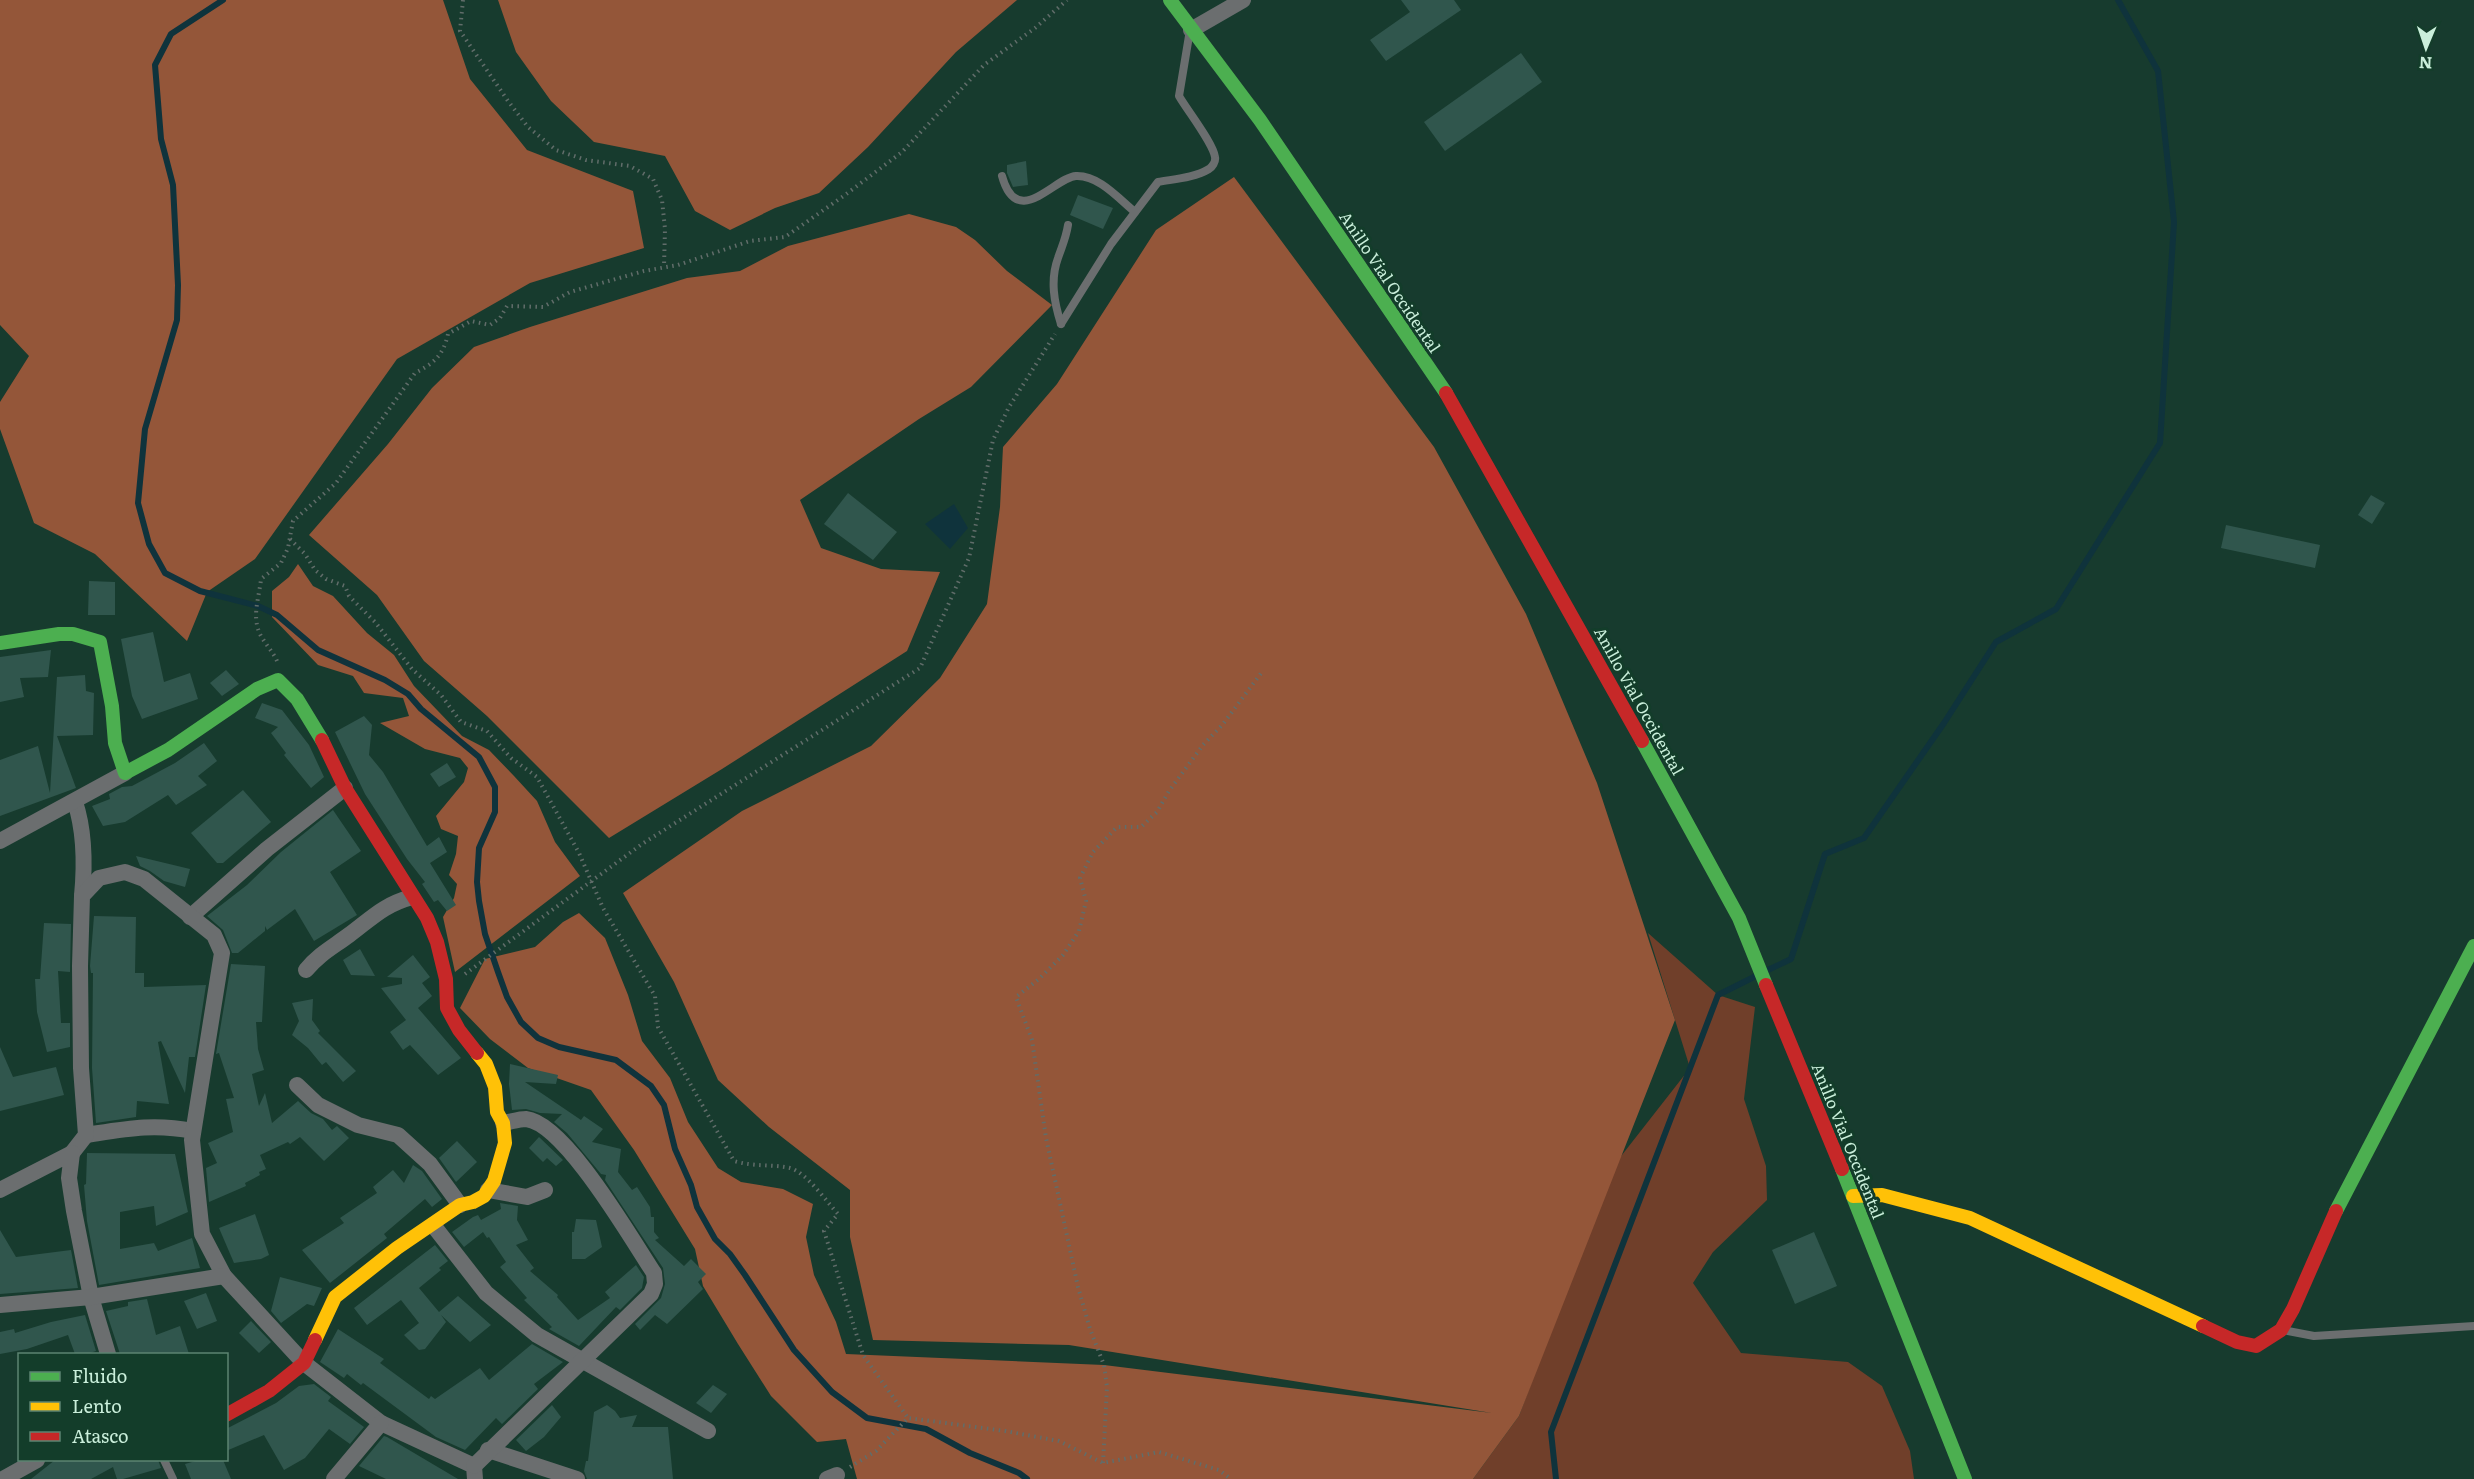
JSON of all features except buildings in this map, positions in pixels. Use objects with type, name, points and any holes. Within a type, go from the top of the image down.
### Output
[{"type":"main road","name":"Anillo Vial Occidental","points":[[1170,0],[1267,130],[1439,382],[1580,629],[1739,918],[1853,1196],[1965,1479]]},
{"type":"main road","points":[[0,643],[59,634],[73,634],[100,642],[112,706],[115,743],[125,773],[168,750],[257,688],[278,680],[297,699],[320,736],[345,788],[426,918],[437,942],[447,979],[447,1008],[459,1030],[486,1064],[495,1087],[497,1112],[503,1123],[505,1143],[494,1181],[484,1196],[460,1205],[397,1248],[335,1297],[304,1363],[269,1391],[228,1414]]},
{"type":"main road","points":[[1853,1196],[1882,1195],[1970,1218],[2237,1342],[2256,1346],[2281,1330],[2293,1309],[2325,1231],[2474,946]]},
{"type":"street","points":[[1191,30],[1243,0]]},
{"type":"street","points":[[0,841],[125,773]]},
{"type":"street","points":[[190,917],[267,849],[345,788]]},
{"type":"street","points":[[75,802],[81,819],[83,837],[80,966],[81,1068],[86,1135]]},
{"type":"street","points":[[82,896],[99,878],[125,872],[144,879],[214,935],[222,952],[193,1131],[202,1234],[224,1276],[304,1363],[381,1423],[475,1472],[488,1450],[651,1294],[655,1284],[654,1273],[576,1157],[543,1127],[527,1119],[503,1123]]},
{"type":"street","points":[[306,970],[318,956],[346,937],[366,919],[394,902],[412,897]]},
{"type":"street","points":[[297,1085],[318,1105],[358,1125],[398,1135],[430,1164],[460,1205]]},
{"type":"street","points":[[0,1190],[72,1153],[86,1135],[135,1126],[193,1131]]},
{"type":"street","points":[[72,1153],[69,1178],[91,1297],[108,1353]]},
{"type":"street","points":[[488,1190],[527,1197],[545,1190]]},
{"type":"street","points":[[433,1225],[486,1293],[537,1335],[708,1431]]},
{"type":"street","points":[[0,1305],[91,1297],[224,1276]]},
{"type":"street","points":[[334,1479],[381,1423]]},
{"type":"street","points":[[488,1450],[577,1479]]},
{"type":"street","points":[[3,1479],[35,1461]]},
{"type":"lane","points":[[1061,324],[1111,244],[1158,182],[1193,175],[1210,169],[1214,164],[1215,158],[1209,143],[1179,96],[1191,30]]},
{"type":"lane","points":[[1002,176],[1008,191],[1015,198],[1024,200],[1046,193],[1069,177],[1083,177],[1106,188],[1135,212]]},
{"type":"lane","points":[[1061,324],[1053,289],[1058,258],[1066,242],[1068,225]]},
{"type":"lane","points":[[2281,1330],[2314,1336],[2474,1326]]},
{"type":"lane","points":[[164,1461],[173,1479]]},
{"type":"path","points":[[463,0],[460,31],[528,127],[556,150],[586,160],[630,166],[653,179],[662,200],[665,229],[664,268]]},
{"type":"path","points":[[278,680],[281,670],[274,653],[261,636],[254,615],[260,598],[261,579],[281,563],[290,538],[293,520],[336,483],[415,373],[430,365],[445,350],[448,334],[471,321],[490,325],[500,318],[507,306],[543,307],[570,292],[664,268],[750,241],[785,237],[894,159],[984,65],[1035,28],[1067,0]]},
{"type":"path","points":[[446,990],[484,959],[642,844],[920,668],[969,558],[993,440],[1009,407],[1061,324]]},
{"type":"path","points":[[290,538],[305,554],[315,570],[326,579],[345,586],[349,596],[375,622],[412,669],[441,695],[461,722],[487,731],[511,758],[537,777],[593,881],[603,908],[655,996],[658,1027],[734,1161],[748,1165],[792,1168],[809,1182],[838,1214],[824,1231],[863,1355],[908,1418],[1059,1441],[1103,1463],[1159,1452],[1219,1470],[1231,1479]]},
{"type":"path","points":[[1103,1463],[1107,1387],[1104,1365],[1089,1329],[1076,1279],[1065,1218],[1046,1138],[1032,1040],[1016,997],[1039,980],[1063,955],[1079,931],[1086,901],[1080,878],[1093,852],[1117,827],[1141,827],[1157,812],[1169,791],[1262,672]]},
{"type":"path","points":[[832,1477],[876,1451],[908,1418]]},
{"type":"shaded area","points":[[0,0],[443,0],[470,79],[527,150],[633,191],[644,248],[530,283],[397,359],[255,559],[207,592],[187,641],[95,554],[34,523],[0,429],[0,402],[29,356],[0,325]]},
{"type":"shaded area","points":[[498,0],[1017,0],[956,52],[868,147],[819,193],[775,208],[730,230],[695,211],[665,156],[594,142],[551,101],[516,52]]},
{"type":"shaded area","points":[[1234,177],[1434,447],[1526,614],[1597,783],[1675,1020],[1519,1416],[1473,1479],[857,1479],[846,1439],[817,1442],[771,1396],[703,1286],[695,1249],[634,1150],[591,1090],[528,1068],[490,1039],[460,1008],[485,959],[535,947],[563,922],[579,913],[605,938],[628,995],[642,1041],[670,1078],[688,1122],[718,1168],[741,1182],[783,1189],[813,1204],[806,1237],[814,1275],[836,1322],[846,1354],[1104,1365],[1492,1413],[1069,1345],[873,1340],[850,1237],[850,1190],[769,1127],[718,1080],[674,982],[623,893],[742,811],[871,746],[940,678],[987,604],[1000,507],[1003,447],[1057,384],[1156,230]]},
{"type":"shaded area","points":[[909,214],[956,227],[975,240],[1007,271],[1052,305],[971,387],[919,419],[800,500],[821,548],[881,569],[940,572],[907,651],[609,838],[487,716],[424,661],[377,595],[309,535],[388,444],[432,388],[474,347],[687,278],[740,271],[788,246]]},
{"type":"shaded area","points":[[298,564],[313,586],[333,596],[367,633],[394,655],[414,686],[462,736],[489,750],[537,801],[555,842],[580,876],[455,972],[443,917],[454,898],[457,884],[449,875],[456,854],[458,836],[441,829],[436,816],[464,782],[468,768],[460,758],[425,749],[380,723],[409,716],[403,698],[364,693],[353,676],[318,665],[272,617],[272,591],[289,577]]},
{"type":"shaded area","points":[[1648,933],[1718,995],[1755,1007],[1744,1099],[1766,1166],[1767,1200],[1713,1252],[1693,1283],[1741,1353],[1848,1362],[1882,1386],[1910,1451],[1914,1479],[1473,1479],[1519,1416],[1611,1169],[1690,1068]]},
{"type":"water","points":[[954,504],[968,528],[950,549],[925,524]]},
{"type":"waterway","points":[[223,0],[171,34],[155,65],[161,139],[173,185],[178,285],[177,320],[145,429],[138,503],[149,544],[165,573],[200,591],[258,606],[277,615],[318,650],[385,680],[408,694],[421,709],[479,757],[495,787],[495,812],[479,848],[477,882],[479,901],[485,934],[498,972],[507,997],[521,1022],[538,1038],[559,1047],[616,1060],[651,1086],[664,1105],[675,1149],[691,1185],[697,1207],[715,1239],[730,1254],[745,1275],[794,1350],[832,1392],[867,1418],[926,1429],[970,1453],[1019,1473],[1027,1479]]},
{"type":"waterway","points":[[1768,970],[1791,959],[1825,854],[1864,838],[1944,723],[1996,642],[2056,609],[2160,443],[2174,222],[2158,71],[2118,0]]},
{"type":"waterway","points":[[1556,1479],[1551,1432],[1718,995],[1754,977]]},
{"type":"traffic: fast","points":[[1170,0],[1260,120],[1446,393]]},
{"type":"traffic: fast","points":[[0,643],[59,634],[73,634],[100,642],[112,706],[115,743],[125,773],[168,750],[257,689],[278,680],[297,699],[322,740]]},
{"type":"traffic: fast","points":[[1642,741],[1739,918],[1766,985]]},
{"type":"traffic: fast","points":[[2336,1211],[2474,946]]},
{"type":"traffic: fast","points":[[1842,1169],[1965,1479]]},
{"type":"traffic: slow","points":[[315,1340],[335,1297],[397,1248],[460,1205],[484,1196],[494,1181],[505,1143],[503,1123],[497,1112],[495,1087],[486,1064],[477,1053]]},
{"type":"traffic: slow","points":[[1853,1196],[1882,1195],[1970,1218],[2203,1326]]},
{"type":"traffic: jam","points":[[1446,393],[1642,741]]},
{"type":"traffic: jam","points":[[322,740],[345,788],[427,918],[437,942],[446,979],[447,1008],[459,1030],[477,1053]]},
{"type":"traffic: jam","points":[[1766,985],[1842,1169]]},
{"type":"traffic: jam","points":[[2203,1326],[2237,1342],[2256,1346],[2281,1330],[2293,1309],[2336,1211]]},
{"type":"traffic: jam","points":[[228,1414],[269,1391],[304,1363],[315,1340]]}]
